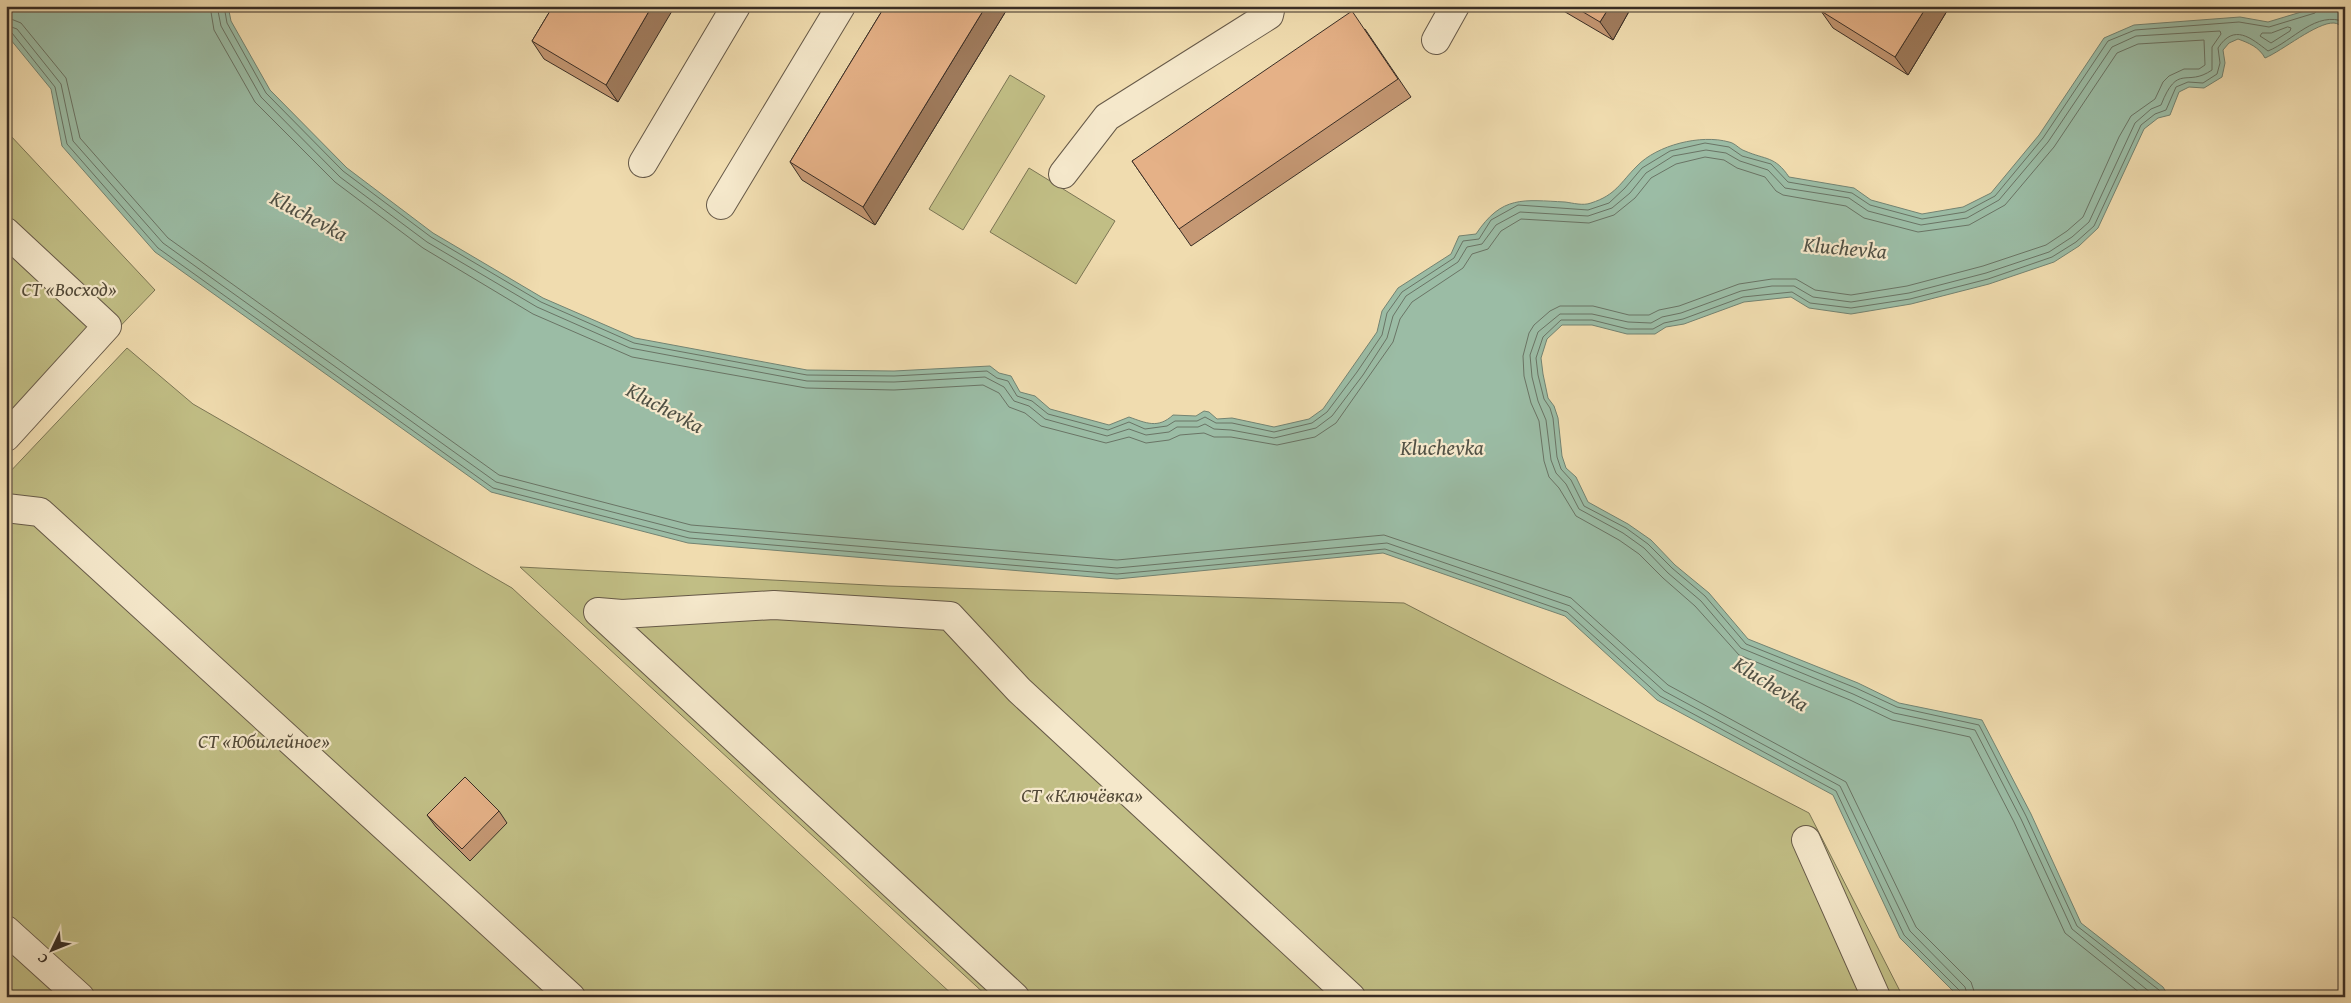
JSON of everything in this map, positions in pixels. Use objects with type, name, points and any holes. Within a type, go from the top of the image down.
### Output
[{"type":"lane","points":[[643,163],[736,6]]},
{"type":"lane","points":[[721,205],[841,6]]},
{"type":"lane","points":[[1063,174],[1107,117],[1270,15],[1271,6]]},
{"type":"lane","points":[[1436,40],[1455,6]]},
{"type":"lane","points":[[6,232],[107,326],[6,437]]},
{"type":"lane","points":[[6,508],[40,512],[571,997]]},
{"type":"lane","points":[[1015,997],[598,612],[622,614],[774,605],[950,616],[1019,690],[1351,997]]},
{"type":"lane","points":[[1806,840],[1876,997]]},
{"type":"lane","points":[[6,930],[80,997]]},
{"type":"green space","points":[[1010,75],[1045,96],[963,230],[929,209]]},
{"type":"green space","name":"СТ «Восход»","points":[[6,125],[10,135],[155,290],[6,445]]},
{"type":"green space","points":[[1029,168],[1115,221],[1076,284],[990,232]]},
{"type":"green space","name":"СТ «Юбилейное»","points":[[127,348],[193,404],[512,588],[955,997],[6,997],[6,476]]},
{"type":"green space","name":"СТ «Ключёвка»","points":[[520,567],[888,586],[1404,603],[1809,813],[1903,997],[988,997]]},
{"type":"water","name":"Kluchevka","points":[[6,6],[228,6],[231,21],[270,90],[347,168],[433,233],[543,298],[635,338],[807,370],[894,371],[990,366],[999,373],[1011,376],[1020,392],[1035,396],[1050,409],[1109,425],[1129,417],[1146,423],[1157,423],[1173,415],[1196,416],[1204,411],[1209,412],[1217,419],[1232,418],[1274,427],[1309,419],[1323,409],[1377,332],[1382,311],[1398,288],[1451,254],[1459,236],[1476,234],[1495,212],[1505,206],[1525,201],[1591,203],[1612,192],[1637,166],[1656,152],[1680,143],[1706,139],[1731,143],[1752,154],[1770,160],[1779,165],[1789,177],[1854,188],[1871,200],[1922,214],[1963,207],[1991,193],[2039,135],[2104,38],[2134,25],[2240,17],[2268,22],[2321,6],[2345,6],[2345,28],[2334,23],[2318,27],[2265,58],[2257,48],[2246,42],[2238,39],[2229,43],[2223,50],[2225,63],[2222,77],[2204,88],[2189,87],[2179,92],[2170,115],[2158,118],[2144,129],[2098,228],[2079,246],[2054,262],[1989,284],[1911,304],[1851,314],[1809,308],[1791,297],[1744,302],[1684,324],[1666,327],[1655,334],[1627,334],[1592,325],[1562,325],[1547,339],[1541,358],[1548,398],[1554,406],[1558,418],[1562,456],[1566,468],[1576,477],[1588,502],[1628,524],[1651,540],[1675,565],[1709,593],[1748,639],[1858,683],[1899,703],[1982,720],[2031,814],[2081,923],[2163,987],[2169,997],[1959,997],[1900,938],[1833,795],[1657,700],[1565,616],[1383,553],[1117,579],[688,543],[491,492],[155,252],[62,146],[51,89],[6,34]]},
{"type":"building","points":[[553,6],[652,6],[606,85],[532,41]]},
{"type":"building","points":[[885,6],[986,6],[863,207],[790,162]]},
{"type":"building","points":[[1573,6],[1610,6],[1600,22]]},
{"type":"building","points":[[1824,6],[1927,6],[1895,57],[1821,11]]},
{"type":"building","points":[[1352,11],[1398,79],[1179,229],[1132,161]]},
{"type":"building","points":[[465,777],[499,811],[462,849],[427,815]]}]
